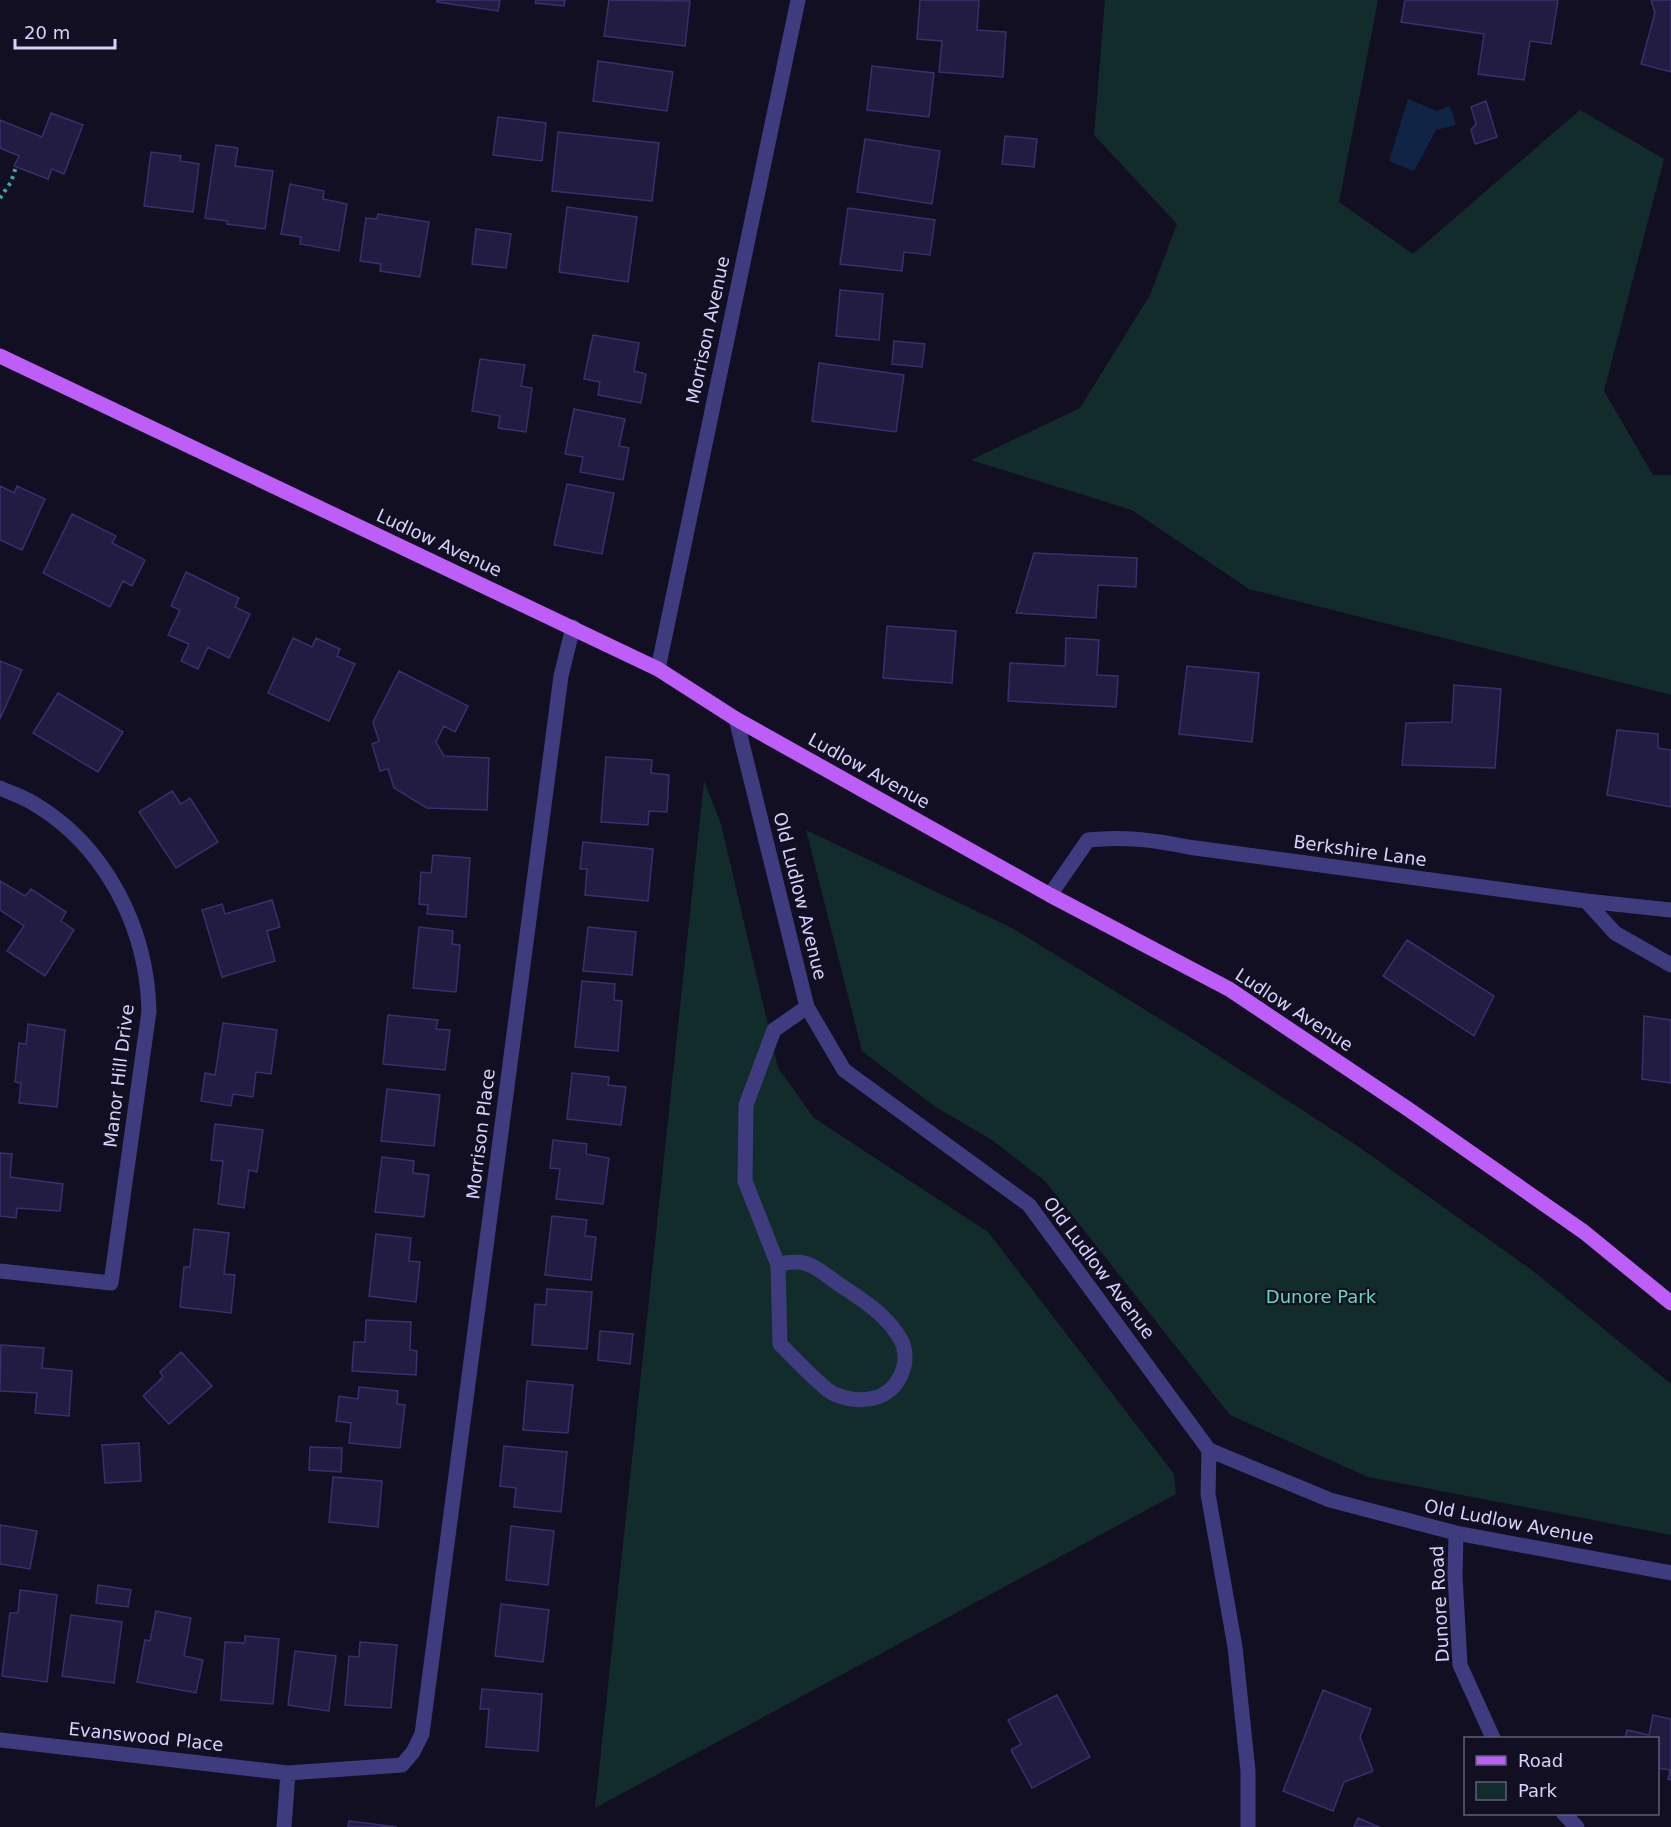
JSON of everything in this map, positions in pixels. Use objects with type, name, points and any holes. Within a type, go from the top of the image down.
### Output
[{"type":"main road","name":"Ludlow Avenue","points":[[0,356],[658,669],[736,718],[1050,895],[1229,989],[1408,1109],[1584,1232],[1671,1303]]},
{"type":"street","name":"Morrison Avenue","points":[[658,669],[798,0]]},
{"type":"street","name":"Morrison Place","points":[[433,1647],[561,676],[573,627]]},
{"type":"street","name":"Old Ludlow Avenue","points":[[736,718],[807,1007],[844,1070],[1029,1205],[1209,1450],[1330,1500],[1456,1533],[1671,1573]]},
{"type":"street","name":"Manor Hill Drive","points":[[0,788],[33,803],[71,831],[102,866],[126,906],[142,950],[149,996],[149,1011],[111,1283],[0,1271]]},
{"type":"street","name":"Berkshire Lane","points":[[1050,895],[1088,840],[1113,837],[1154,840],[1188,847],[1586,901],[1671,910]]},
{"type":"street","points":[[1586,901],[1615,933],[1671,964]]},
{"type":"street","points":[[778,1265],[792,1261],[808,1263],[871,1306],[889,1322],[902,1342],[906,1361],[901,1377],[893,1389],[882,1396],[855,1400],[832,1393],[780,1344],[778,1265],[745,1181],[746,1105],[774,1030],[807,1007]]},
{"type":"street","points":[[1209,1450],[1208,1494],[1235,1647],[1248,1771],[1248,1827]]},
{"type":"street","name":"Dunore Road","points":[[1456,1533],[1455,1576],[1460,1665],[1493,1737]]},
{"type":"street","name":"Evanswood Place","points":[[0,1740],[288,1773],[402,1766],[413,1752],[422,1734],[433,1647]]},
{"type":"street","points":[[284,1827],[288,1773]]},
{"type":"street","points":[[1565,1815],[1577,1827]]},
{"type":"path","points":[[0,198],[11,182],[16,167]]},
{"type":"green space","points":[[1105,0],[1378,0],[1339,202],[1413,254],[1580,110],[1664,159],[1604,391],[1653,475],[1671,475],[1671,695],[1249,589],[1132,510],[971,460],[1080,408],[1150,295],[1177,224],[1094,135]]},
{"type":"green space","points":[[704,781],[721,824],[778,1068],[814,1118],[988,1232],[1174,1474],[1176,1494],[595,1808]]},
{"type":"green space","name":"Dunore Park","points":[[806,830],[1012,928],[1191,1038],[1359,1147],[1533,1271],[1671,1384],[1671,1535],[1368,1477],[1230,1415],[1045,1181],[992,1140],[934,1106],[862,1051]]},
{"type":"water","points":[[1408,99],[1437,111],[1450,106],[1456,125],[1436,130],[1414,171],[1389,161]]},
{"type":"building","points":[[437,0],[500,0],[498,11],[437,2]]},
{"type":"building","points":[[536,0],[565,0],[564,6],[535,3]]},
{"type":"building","points":[[609,0],[690,1],[685,46],[604,36]]},
{"type":"building","points":[[920,0],[979,0],[977,30],[1006,32],[1003,77],[939,72],[942,41],[917,39]]},
{"type":"building","points":[[1405,0],[1558,0],[1551,44],[1530,41],[1524,80],[1478,74],[1484,34],[1401,22]]},
{"type":"building","points":[[1651,0],[1671,0],[1671,72],[1641,64],[1655,13]]},
{"type":"building","points":[[598,61],[673,72],[667,111],[593,101]]},
{"type":"building","points":[[872,66],[934,73],[929,117],[867,110]]},
{"type":"building","points":[[1486,101],[1497,137],[1475,144],[1471,130],[1476,124],[1471,107]]},
{"type":"building","points":[[51,113],[83,125],[64,174],[52,169],[48,179],[14,166],[19,156],[0,148],[0,120],[42,137]]},
{"type":"building","points":[[498,117],[546,123],[542,161],[493,155]]},
{"type":"building","points":[[558,132],[659,143],[652,201],[552,191]]},
{"type":"building","points":[[1005,136],[1037,139],[1034,167],[1002,164]]},
{"type":"building","points":[[865,139],[940,151],[932,204],[857,192]]},
{"type":"building","points":[[216,145],[238,148],[235,166],[273,171],[265,229],[227,224],[227,221],[205,218]]},
{"type":"building","points":[[151,152],[181,156],[180,161],[199,164],[193,212],[144,206]]},
{"type":"building","points":[[290,184],[324,191],[323,199],[347,204],[339,251],[300,244],[301,237],[281,234]]},
{"type":"building","points":[[567,207],[637,217],[628,282],[559,272]]},
{"type":"building","points":[[848,208],[935,220],[930,255],[904,252],[902,271],[840,264]]},
{"type":"building","points":[[378,214],[429,222],[420,277],[380,271],[381,264],[360,261],[366,218],[377,219]]},
{"type":"building","points":[[476,229],[511,234],[506,268],[472,264]]},
{"type":"building","points":[[840,290],[883,294],[879,340],[836,336]]},
{"type":"building","points":[[593,335],[639,343],[634,371],[646,374],[641,403],[598,395],[600,382],[584,379]]},
{"type":"building","points":[[894,341],[925,344],[922,367],[892,364]]},
{"type":"building","points":[[480,359],[525,365],[521,386],[532,388],[526,432],[498,428],[500,416],[472,411]]},
{"type":"building","points":[[819,363],[904,375],[896,432],[812,421]]},
{"type":"building","points":[[574,409],[625,419],[619,446],[629,448],[623,480],[580,472],[583,457],[565,454]]},
{"type":"building","points":[[567,484],[614,493],[602,554],[554,545]]},
{"type":"building","points":[[0,486],[14,493],[17,486],[45,499],[22,550],[0,540]]},
{"type":"building","points":[[72,514],[116,536],[112,543],[145,560],[132,586],[123,581],[110,607],[43,573]]},
{"type":"building","points":[[1034,553],[1137,558],[1136,587],[1098,585],[1096,618],[1016,613]]},
{"type":"building","points":[[186,572],[239,598],[235,607],[250,614],[229,658],[208,647],[198,669],[181,661],[189,644],[168,635],[180,610],[171,606]]},
{"type":"building","points":[[887,626],[956,631],[952,683],[883,678]]},
{"type":"building","points":[[293,638],[312,647],[316,638],[340,649],[337,656],[355,664],[329,721],[268,693]]},
{"type":"building","points":[[1066,638],[1099,640],[1097,675],[1118,676],[1116,707],[1008,701],[1010,663],[1065,666]]},
{"type":"building","points":[[0,661],[22,670],[0,719]]},
{"type":"building","points":[[1187,666],[1259,673],[1252,742],[1179,734]]},
{"type":"building","points":[[399,671],[468,706],[455,732],[444,726],[436,742],[444,756],[489,758],[487,810],[427,808],[394,788],[388,769],[380,771],[372,744],[379,741],[373,722]]},
{"type":"building","points":[[1454,685],[1501,689],[1495,768],[1402,765],[1406,723],[1452,722]]},
{"type":"building","points":[[58,693],[123,732],[98,772],[33,733]]},
{"type":"building","points":[[1617,730],[1658,734],[1658,748],[1671,750],[1671,807],[1607,795]]},
{"type":"building","points":[[606,757],[652,760],[651,773],[669,775],[667,812],[649,811],[648,825],[601,822]]},
{"type":"building","points":[[172,791],[181,804],[190,798],[218,842],[176,868],[139,812]]},
{"type":"building","points":[[583,842],[653,849],[648,901],[585,895],[587,869],[580,869]]},
{"type":"building","points":[[433,855],[470,858],[466,917],[427,914],[428,905],[419,904],[421,872],[431,873]]},
{"type":"building","points":[[0,881],[25,896],[31,889],[66,912],[61,921],[74,930],[45,976],[7,951],[24,926],[0,910]]},
{"type":"building","points":[[272,900],[280,927],[267,931],[275,961],[222,977],[202,910],[222,904],[225,914]]},
{"type":"building","points":[[419,927],[453,931],[452,944],[460,945],[456,992],[413,988]]},
{"type":"building","points":[[588,927],[636,932],[632,975],[583,971]]},
{"type":"building","points":[[1407,940],[1494,996],[1474,1036],[1383,976]]},
{"type":"building","points":[[582,981],[615,984],[614,1000],[622,1001],[618,1051],[575,1047]]},
{"type":"building","points":[[388,1015],[438,1020],[436,1029],[450,1030],[445,1070],[383,1064]]},
{"type":"building","points":[[1644,1016],[1671,1020],[1671,1083],[1642,1079]]},
{"type":"building","points":[[223,1023],[277,1030],[271,1074],[256,1072],[253,1097],[233,1094],[231,1106],[201,1101],[205,1073],[215,1075]]},
{"type":"building","points":[[28,1024],[65,1030],[57,1107],[19,1103],[21,1083],[15,1082],[19,1043],[26,1044]]},
{"type":"building","points":[[572,1073],[609,1077],[608,1085],[626,1087],[621,1125],[567,1119]]},
{"type":"building","points":[[387,1089],[440,1095],[434,1146],[381,1141]]},
{"type":"building","points":[[215,1124],[263,1130],[257,1172],[249,1170],[244,1208],[218,1204],[223,1161],[211,1160]]},
{"type":"building","points":[[553,1140],[587,1144],[586,1154],[609,1158],[603,1204],[556,1199],[560,1169],[550,1168]]},
{"type":"building","points":[[0,1153],[12,1154],[10,1177],[63,1184],[60,1211],[17,1208],[16,1218],[0,1216]]},
{"type":"building","points":[[382,1157],[414,1161],[413,1173],[429,1175],[424,1217],[375,1212]]},
{"type":"building","points":[[552,1216],[587,1220],[585,1236],[596,1237],[591,1280],[545,1275]]},
{"type":"building","points":[[194,1229],[229,1233],[224,1274],[235,1275],[231,1313],[180,1307],[184,1267],[190,1267]]},
{"type":"building","points":[[376,1234],[411,1238],[409,1261],[420,1262],[416,1302],[369,1296]]},
{"type":"building","points":[[547,1289],[592,1292],[587,1349],[532,1345],[535,1304],[546,1305]]},
{"type":"building","points":[[366,1320],[411,1322],[410,1350],[417,1351],[416,1375],[352,1371],[354,1342],[365,1342]]},
{"type":"building","points":[[600,1331],[633,1334],[630,1364],[598,1360]]},
{"type":"building","points":[[1,1345],[44,1348],[42,1368],[72,1371],[69,1416],[35,1413],[37,1393],[0,1391]]},
{"type":"building","points":[[181,1352],[212,1386],[169,1424],[143,1396],[163,1377],[160,1372]]},
{"type":"building","points":[[527,1381],[573,1385],[568,1433],[523,1430]]},
{"type":"building","points":[[359,1387],[398,1391],[397,1404],[405,1405],[400,1448],[349,1443],[351,1423],[336,1421],[339,1396],[358,1399]]},
{"type":"building","points":[[139,1443],[141,1481],[105,1483],[102,1445]]},
{"type":"building","points":[[504,1446],[567,1452],[561,1512],[514,1507],[516,1488],[500,1486]]},
{"type":"building","points":[[310,1447],[342,1448],[341,1472],[309,1470]]},
{"type":"building","points":[[333,1477],[382,1481],[378,1527],[329,1522]]},
{"type":"building","points":[[0,1525],[37,1531],[30,1569],[0,1564]]},
{"type":"building","points":[[511,1526],[554,1531],[548,1585],[506,1580]]},
{"type":"building","points":[[98,1585],[131,1590],[128,1607],[96,1603]]},
{"type":"building","points":[[20,1590],[57,1595],[47,1682],[2,1676],[10,1613],[18,1613]]},
{"type":"building","points":[[501,1604],[549,1610],[543,1662],[495,1656]]},
{"type":"building","points":[[156,1611],[191,1618],[184,1656],[203,1660],[196,1693],[137,1682],[145,1640],[150,1641]]},
{"type":"building","points":[[71,1615],[122,1622],[114,1683],[62,1676]]},
{"type":"building","points":[[245,1636],[279,1639],[273,1704],[221,1700],[225,1642],[245,1643]]},
{"type":"building","points":[[360,1642],[397,1645],[391,1708],[345,1705],[349,1656],[359,1657]]},
{"type":"building","points":[[295,1651],[336,1656],[329,1711],[288,1705]]},
{"type":"building","points":[[482,1689],[542,1694],[538,1751],[486,1747],[489,1709],[480,1709]]},
{"type":"building","points":[[1323,1690],[1371,1709],[1360,1737],[1373,1771],[1344,1782],[1333,1811],[1283,1791]]},
{"type":"building","points":[[1057,1695],[1090,1757],[1032,1788],[1011,1750],[1021,1744],[1008,1720]]},
{"type":"building","points":[[1653,1715],[1671,1719],[1671,1780],[1668,1779],[1670,1770],[1659,1768],[1659,1737],[1625,1737],[1627,1730],[1649,1735]]},
{"type":"building","points":[[1358,1818],[1379,1827],[1354,1827]]},
{"type":"building","points":[[349,1821],[397,1827],[348,1827]]}]
